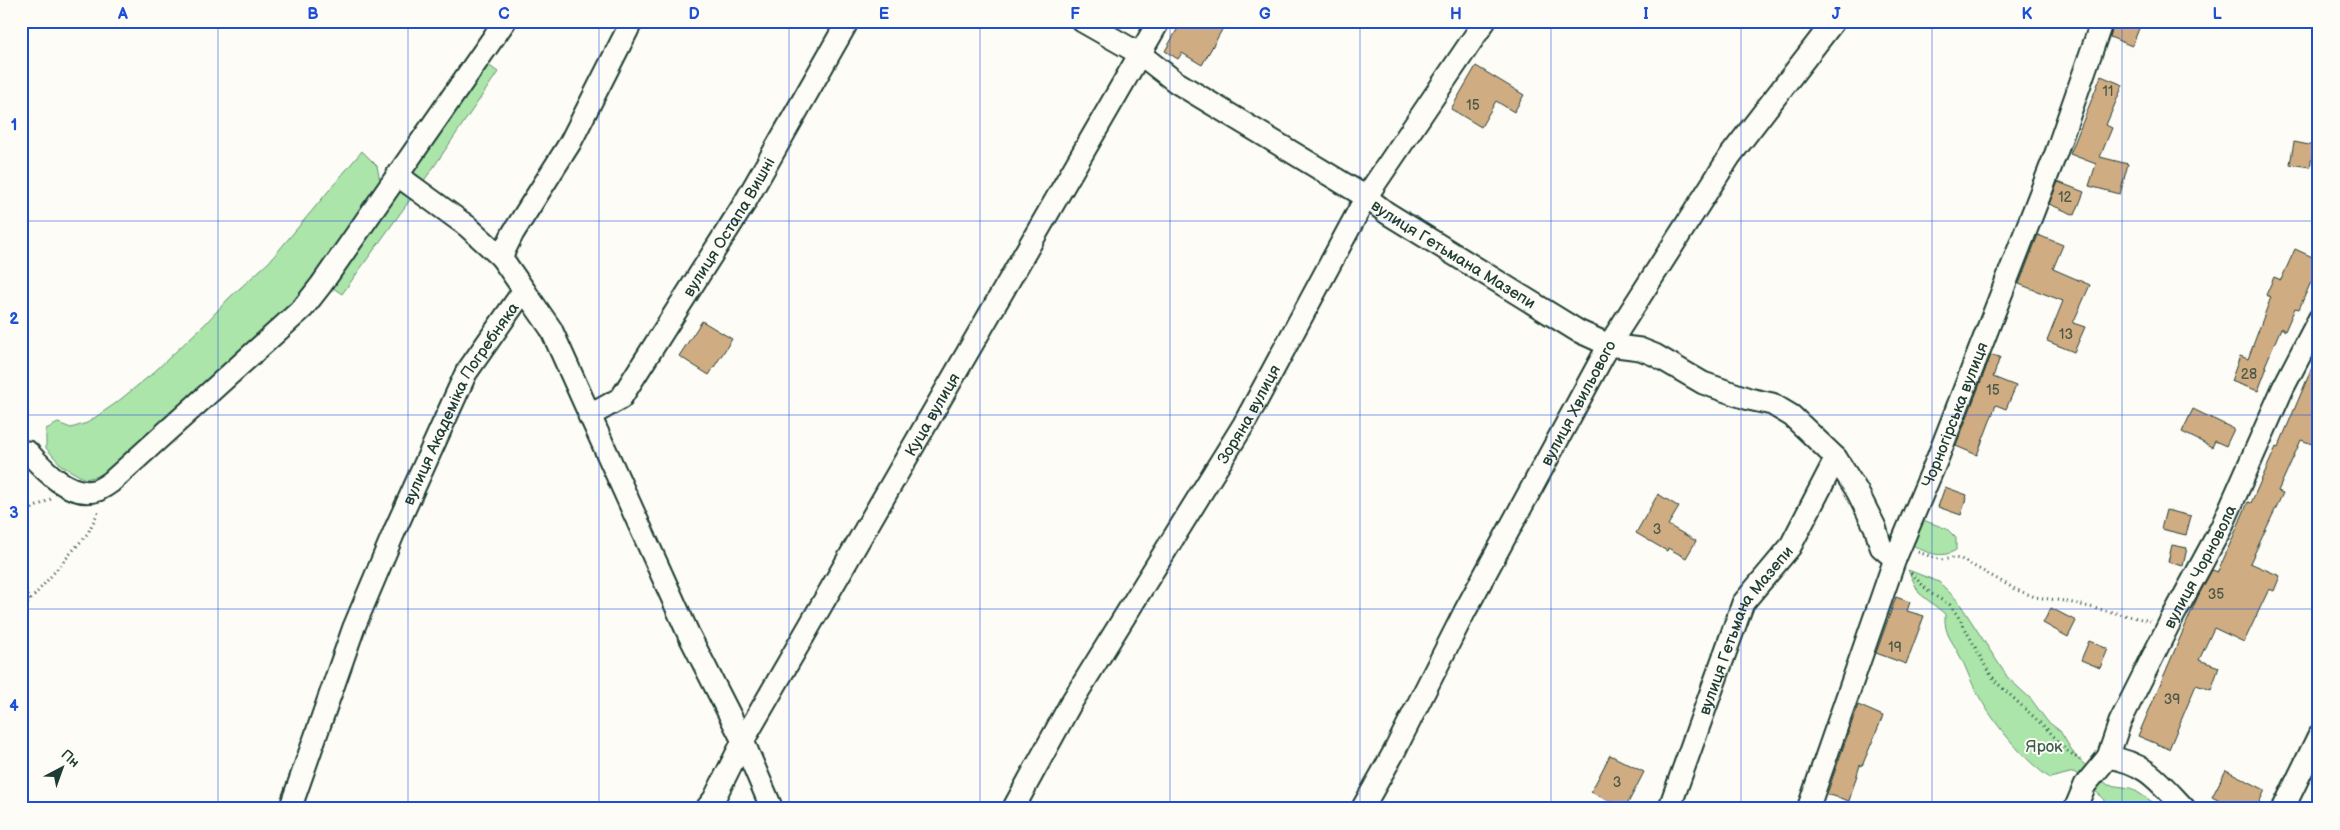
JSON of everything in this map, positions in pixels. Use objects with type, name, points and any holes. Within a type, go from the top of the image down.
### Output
[{"type":"street","points":[[28,452],[44,470],[60,482],[78,490],[97,490],[112,482],[303,308],[322,285],[505,21]]},
{"type":"street","points":[[501,257],[513,234],[570,143],[632,21]]},
{"type":"street","name":"вулиця Остапа Вишні","points":[[589,416],[621,398],[744,204],[848,21]]},
{"type":"street","name":"вулиця Гетьмана Мазепи","points":[[1082,21],[1140,54],[1176,82],[1366,197],[1387,213],[1578,331],[1609,344],[1640,349],[1678,366],[1703,383],[1748,399],[1772,404],[1792,416],[1836,458],[1875,526],[1881,547],[1898,551]]},
{"type":"street","name":"Куца вулиця","points":[[706,809],[714,799],[743,741],[1159,21]]},
{"type":"street","name":"Зоряна вулиця","points":[[1013,809],[1071,703],[1244,424],[1366,197],[1485,21]]},
{"type":"street","name":"вулиця Хвильового","points":[[1362,809],[1393,754],[1465,611],[1609,344],[1730,156],[1834,21]]},
{"type":"street","name":"Чорногірська вулиця","points":[[1808,809],[1898,551],[1938,457],[2056,154],[2102,21]]},
{"type":"street","name":"вулиця Академіка Погребняка","points":[[290,809],[354,628],[402,512],[466,373],[524,290],[501,257],[467,226],[397,175]]},
{"type":"street","points":[[524,290],[551,329],[688,633],[743,741],[772,809]]},
{"type":"street","name":"вулиця Чорновола","points":[[2089,785],[2167,629],[2221,528],[2283,388],[2319,319]]},
{"type":"street","name":"вулиця Гетьмана Мазепи","points":[[1669,809],[1743,603],[1790,546],[1836,458]]},
{"type":"street","points":[[2283,809],[2319,736]]},
{"type":"street","points":[[2089,785],[2126,760],[2149,772],[2185,809]]},
{"type":"path","points":[[21,611],[88,533],[112,482]]},
{"type":"path","points":[[21,519],[33,508],[53,498],[78,490]]},
{"type":"path","points":[[1898,551],[1941,560],[1961,559],[2017,590],[2035,597],[2064,600],[2147,620],[2167,629]]},
{"type":"path","points":[[1898,551],[1930,593],[1950,605],[1960,619],[1988,671],[1997,683],[2048,730],[2066,750],[2089,785]]},
{"type":"path","points":[[21,576],[30,602]]},
{"type":"green space","points":[[487,64],[498,72],[433,168],[342,294],[330,286]]},
{"type":"green space","points":[[362,151],[377,166],[381,186],[297,301],[108,474],[85,479],[62,466],[46,448],[46,429],[58,423],[71,428],[87,423],[116,403],[153,373],[205,324],[229,298],[269,262]]},
{"type":"green space","points":[[1923,520],[1947,529],[1956,538],[1956,550],[1943,554],[1930,553],[1905,541]]},
{"type":"green space","name":"Ярок","points":[[1908,570],[1939,582],[1958,601],[2008,678],[2031,699],[2047,721],[2060,731],[2076,757],[2108,785],[2131,788],[2154,803],[2158,809],[2107,809],[2103,798],[2074,772],[2050,778],[2029,761],[2008,739],[1983,703],[1949,636],[1945,614],[1919,593]]},
{"type":"building","points":[[1182,21],[1227,21],[1202,65],[1182,53],[1178,59],[1165,51]]},
{"type":"building","points":[[2114,21],[2142,21],[2132,46],[2110,37]]},
{"type":"building","points":[[1476,66],[1524,95],[1514,112],[1496,101],[1481,127],[1451,109]]},
{"type":"building","points":[[2101,76],[2123,85],[2106,125],[2112,128],[2100,157],[2128,164],[2120,194],[2089,186],[2096,164],[2070,154]]},
{"type":"building","points":[[2294,142],[2314,146],[2310,167],[2290,164]]},
{"type":"building","points":[[2058,182],[2084,192],[2075,215],[2049,204]]},
{"type":"building","points":[[2038,235],[2063,245],[2053,269],[2090,285],[2073,323],[2085,327],[2074,352],[2047,341],[2063,301],[2019,284]]},
{"type":"building","points":[[2295,249],[2319,260],[2319,274],[2315,284],[2311,282],[2299,309],[2295,308],[2285,331],[2281,328],[2265,366],[2267,367],[2258,391],[2231,381],[2240,356],[2248,359],[2271,297],[2266,295],[2274,277],[2281,280]]},
{"type":"building","points":[[702,321],[732,339],[709,375],[679,356]]},
{"type":"building","points":[[2319,351],[2319,401],[2313,415],[2319,418],[2319,429],[2312,444],[2301,440],[2278,491],[2283,493],[2250,563],[2280,576],[2274,591],[2269,589],[2244,642],[2214,628],[2199,660],[2219,667],[2211,690],[2196,685],[2169,749],[2138,736],[2198,596],[2212,570],[2218,572],[2248,502],[2251,503],[2276,447],[2278,448]]},
{"type":"building","points":[[1991,355],[2000,357],[1993,377],[2016,386],[2006,409],[1996,405],[1977,455],[1956,446]]},
{"type":"building","points":[[2193,409],[2234,429],[2226,446],[2215,441],[2212,447],[2182,432]]},
{"type":"building","points":[[1945,487],[1967,495],[1961,515],[1938,507]]},
{"type":"building","points":[[1658,494],[1679,507],[1668,525],[1696,541],[1686,558],[1668,548],[1667,551],[1636,533]]},
{"type":"building","points":[[2166,510],[2191,516],[2186,535],[2161,529]]},
{"type":"building","points":[[2172,545],[2187,548],[2183,566],[2168,562]]},
{"type":"building","points":[[1896,597],[1910,602],[1907,611],[1924,616],[1906,664],[1876,653]]},
{"type":"building","points":[[2051,608],[2076,621],[2068,637],[2043,623]]},
{"type":"building","points":[[2089,641],[2108,649],[2100,668],[2081,660]]},
{"type":"building","points":[[1858,705],[1883,716],[1862,766],[1860,765],[1849,801],[1827,794]]},
{"type":"building","points":[[1610,755],[1644,772],[1625,809],[1591,792]]},
{"type":"building","points":[[2226,770],[2265,790],[2256,809],[2235,809],[2212,797]]}]
